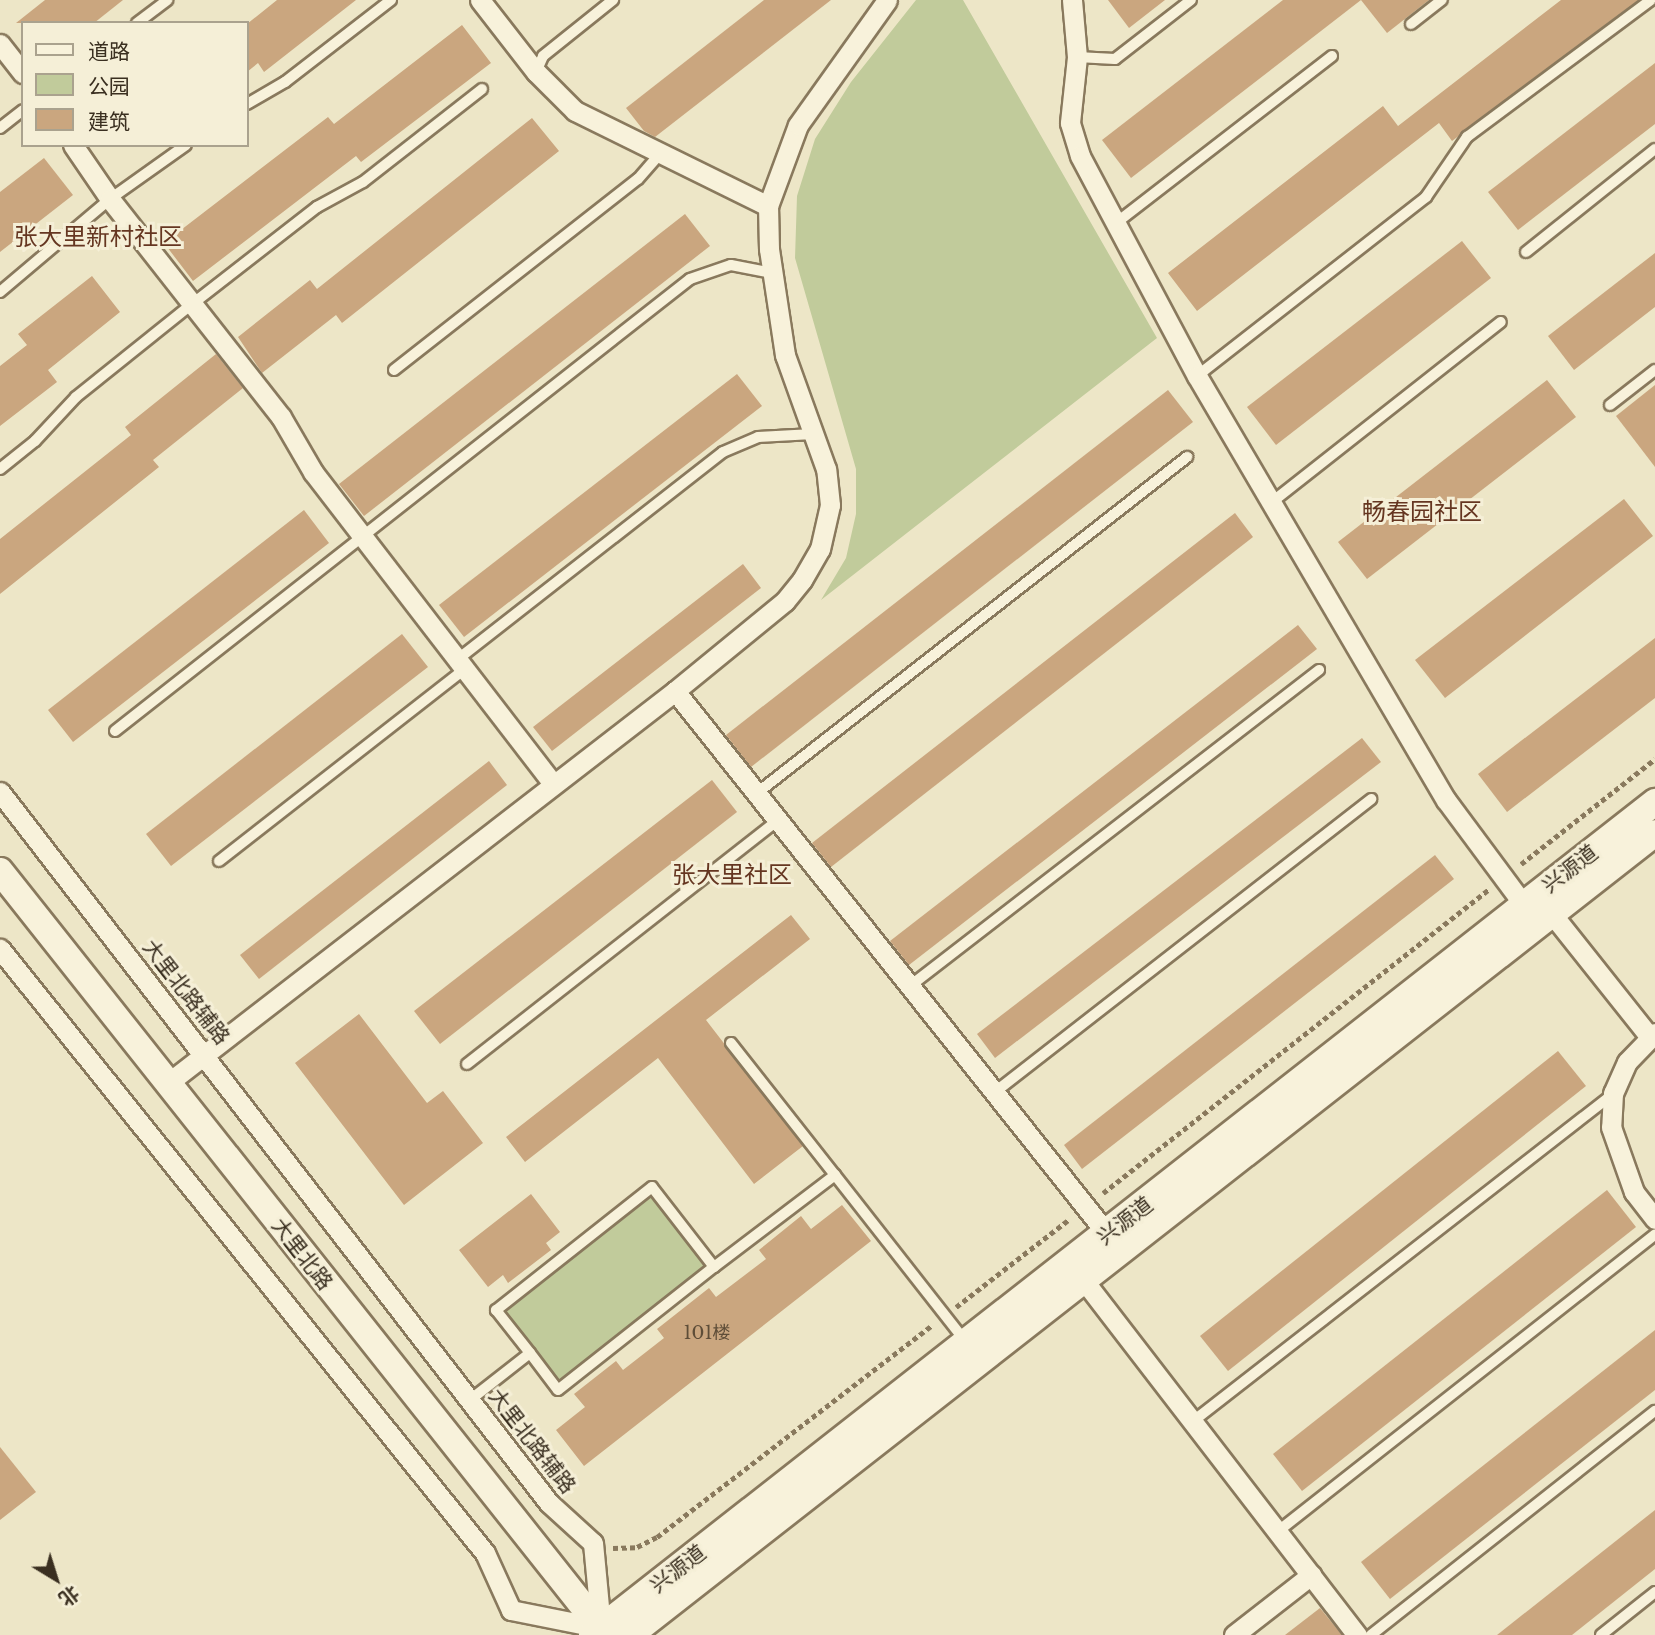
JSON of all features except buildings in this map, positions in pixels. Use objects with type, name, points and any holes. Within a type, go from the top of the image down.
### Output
[{"type":"main road","name":"兴源道","points":[[600,1633],[1655,802]]},
{"type":"main road","name":"兴源道","points":[[630,1635],[1085,1282],[1655,833]]},
{"type":"main road","name":"大里北路","points":[[0,871],[600,1633]]},
{"type":"street","points":[[480,0],[536,72],[575,111],[659,155],[768,206]]},
{"type":"street","points":[[168,1083],[675,691],[785,601],[820,549],[830,505],[826,470],[785,355],[772,273],[768,206],[798,125],[887,0]]},
{"type":"street","points":[[1072,0],[1076,57],[1070,123],[1080,156],[1197,376],[1446,800],[1524,905]]},
{"type":"street","points":[[0,44],[21,70]]},
{"type":"street","points":[[75,147],[110,199],[281,417],[313,472],[553,784]]},
{"type":"street","points":[[675,691],[1108,1235]]},
{"type":"street","name":"大里北路辅路","points":[[0,792],[549,1503],[593,1543]]},
{"type":"street","points":[[1552,914],[1652,1035],[1627,1062],[1613,1093],[1611,1127],[1620,1160],[1634,1192],[1655,1219]]},
{"type":"street","points":[[0,949],[485,1553],[511,1610],[600,1633],[593,1543]]},
{"type":"street","points":[[1085,1282],[1357,1635]]},
{"type":"street","points":[[1234,1635],[1311,1575]]},
{"type":"lane","points":[[140,21],[167,0]]},
{"type":"lane","points":[[248,103],[285,82],[391,0]]},
{"type":"lane","points":[[536,72],[543,56],[613,0]]},
{"type":"lane","points":[[1076,57],[1115,59],[1191,0]]},
{"type":"lane","points":[[1411,24],[1442,0]]},
{"type":"lane","points":[[1197,376],[1426,197],[1467,137],[1651,0]]},
{"type":"lane","points":[[1116,223],[1332,56]]},
{"type":"lane","points":[[0,469],[35,441],[76,397],[191,305],[317,207],[363,182],[482,89]]},
{"type":"lane","points":[[0,128],[21,112]]},
{"type":"lane","points":[[0,292],[110,199],[183,147]]},
{"type":"lane","points":[[1526,251],[1655,149]]},
{"type":"lane","points":[[394,370],[638,178],[659,155]]},
{"type":"lane","points":[[115,731],[690,279],[731,265],[772,273]]},
{"type":"lane","points":[[1272,502],[1501,322]]},
{"type":"lane","points":[[1610,405],[1655,370]]},
{"type":"lane","points":[[219,861],[723,452],[758,437],[813,434]]},
{"type":"lane","points":[[757,793],[1187,457]]},
{"type":"lane","points":[[910,986],[1319,670]]},
{"type":"lane","points":[[995,1093],[1373,799]]},
{"type":"lane","points":[[467,1064],[779,820]]},
{"type":"lane","points":[[731,1043],[968,1344]]},
{"type":"lane","points":[[1192,1422],[1613,1093]]},
{"type":"lane","points":[[714,1267],[652,1187],[496,1310],[558,1390],[835,1175]]},
{"type":"lane","points":[[1277,1532],[1655,1235]]},
{"type":"lane","points":[[470,1400],[530,1353]]},
{"type":"lane","points":[[1371,1635],[1655,1411]]},
{"type":"lane","points":[[1601,1635],[1655,1592]]},
{"type":"path","points":[[593,1543],[637,1547],[657,1537],[1086,1206],[1655,759]]},
{"type":"green space","points":[[916,0],[963,0],[1157,338],[821,600],[846,558],[856,514],[856,469],[795,258],[797,196],[815,139],[851,82]]},
{"type":"green space","points":[[651,1194],[707,1266],[559,1382],[503,1310]]},
{"type":"district","name":"张大里新村社区","points":[[98,237]]},
{"type":"district","name":"畅春园社区","points":[[1422,512]]},
{"type":"district","name":"张大里社区","points":[[732,875]]}]
